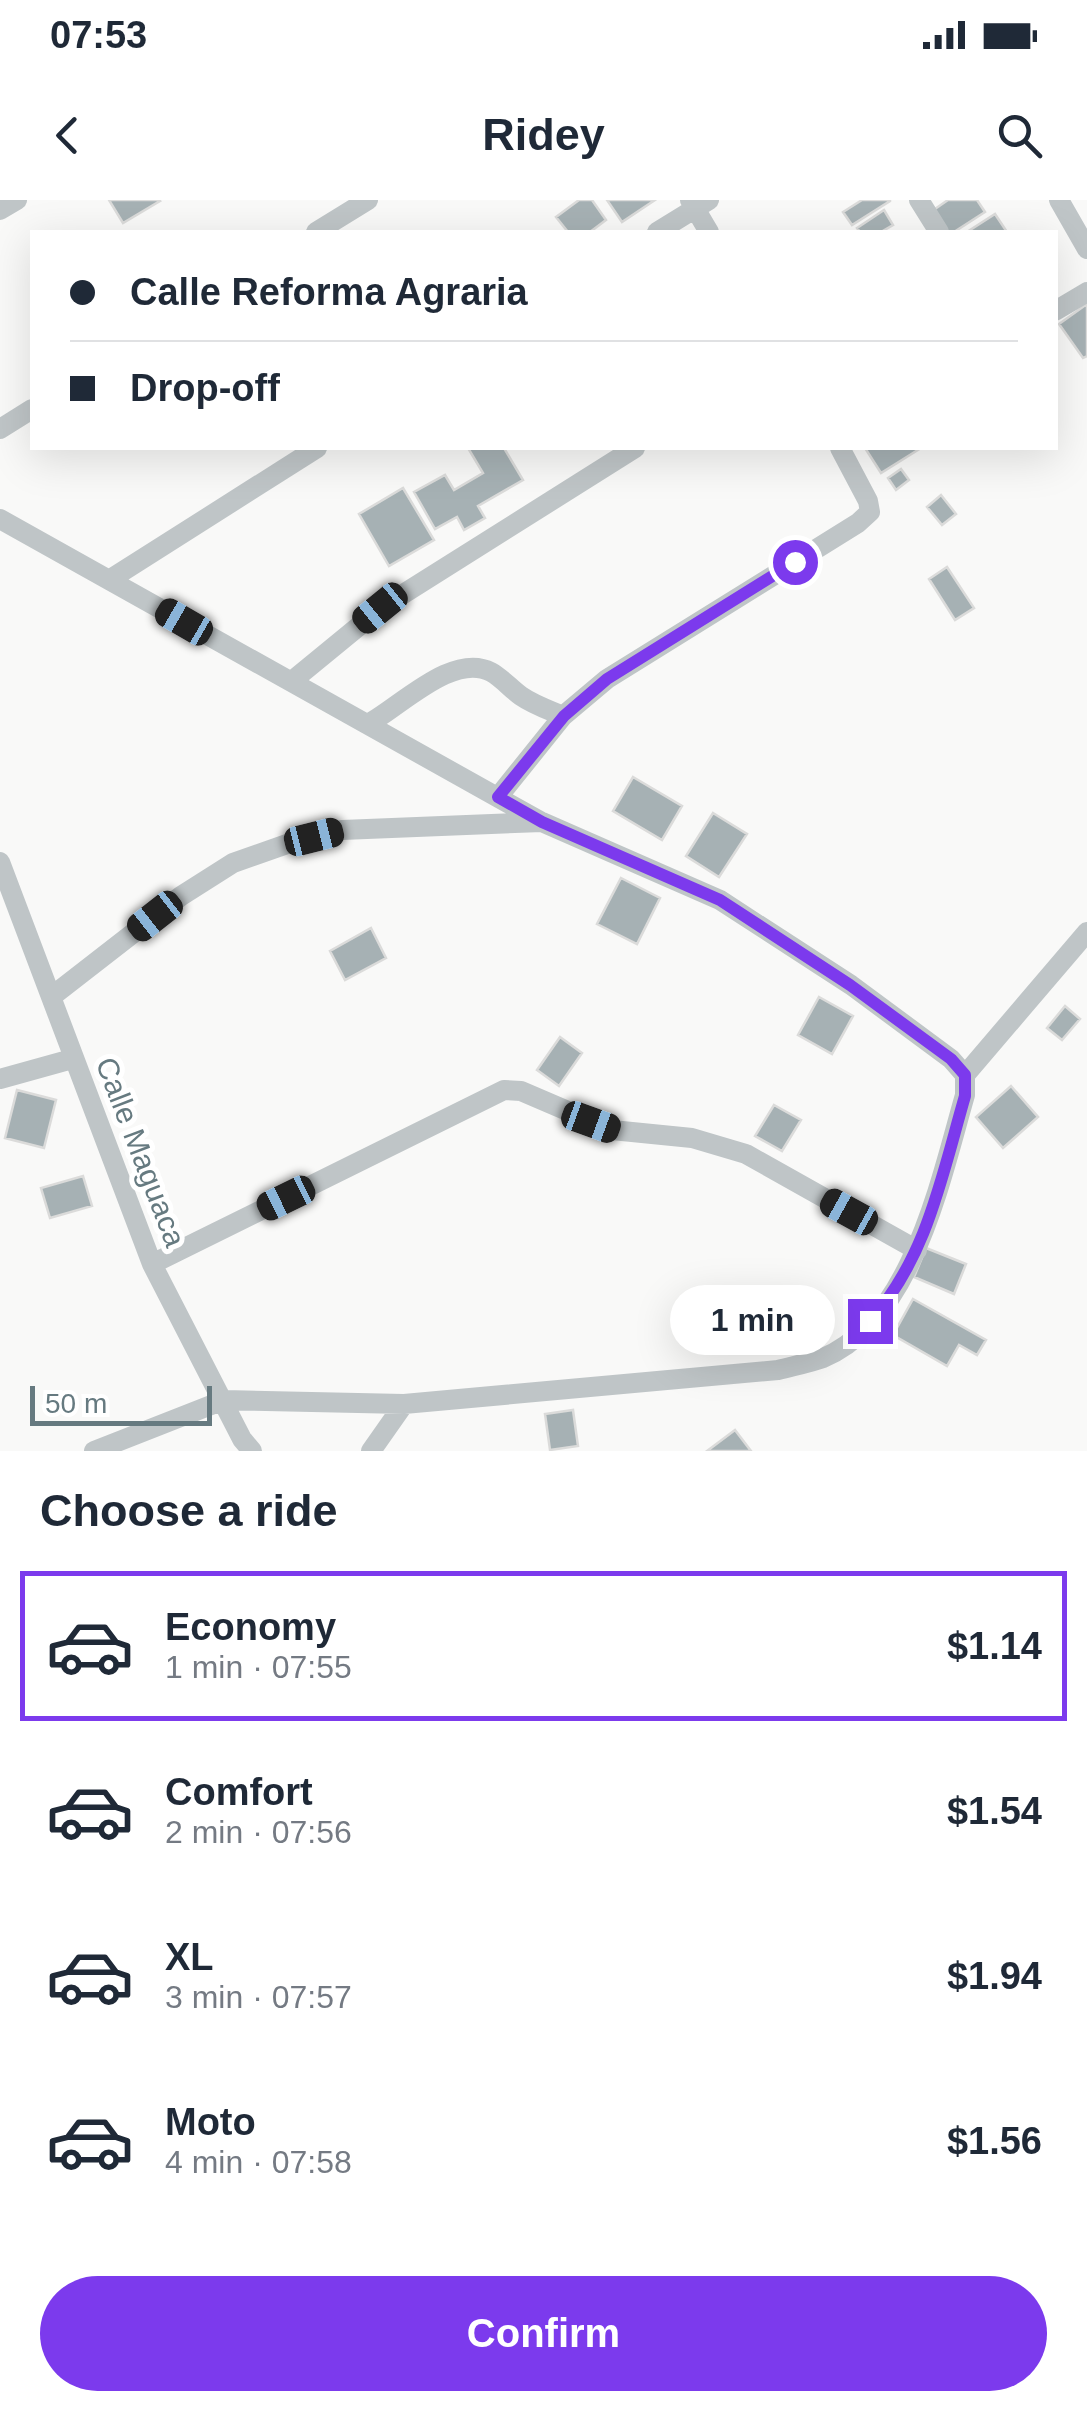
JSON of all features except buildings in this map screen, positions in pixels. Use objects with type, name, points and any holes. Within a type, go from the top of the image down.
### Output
[{"type":"street","points":[[0,210],[17,200]]},
{"type":"street","points":[[319,230],[368,200]]},
{"type":"street","points":[[919,200],[937,230]]},
{"type":"street","points":[[1058,200],[1087,249]]},
{"type":"street","points":[[660,230],[698,203],[708,230]]},
{"type":"street","points":[[1058,309],[1087,292]]},
{"type":"street","points":[[0,430],[30,410]]},
{"type":"street","points":[[108,580],[314,450]]},
{"type":"street","points":[[292,681],[380,608],[633,450]]},
{"type":"street","points":[[498,797],[564,716],[607,679],[858,524],[870,512],[841,450]]},
{"type":"street","points":[[0,519],[542,822],[720,900],[850,985],[951,1059],[965,1075]]},
{"type":"street","points":[[368,724],[443,675],[474,666],[492,673],[533,704],[564,716]]},
{"type":"street","points":[[52,997],[181,896],[233,864],[287,844],[342,830],[542,822]]},
{"type":"street","name":"Calle Maguaca","points":[[0,862],[152,1264],[242,1439],[252,1451]]},
{"type":"street","points":[[94,1451],[224,1400],[404,1404],[778,1370],[825,1357],[856,1336],[884,1306],[925,1234],[965,1096],[965,1075],[1087,932]]},
{"type":"street","points":[[0,1080],[72,1059]]},
{"type":"street","points":[[152,1264],[504,1090],[521,1092],[612,1130],[692,1138],[746,1154],[917,1250]]},
{"type":"street","points":[[371,1451],[404,1404]]},
{"type":"route","points":[[795,562],[607,679],[580,700],[498,797],[542,822],[720,900],[850,985],[951,1059],[965,1075],[965,1096],[925,1234],[884,1306],[870,1321]]}]
